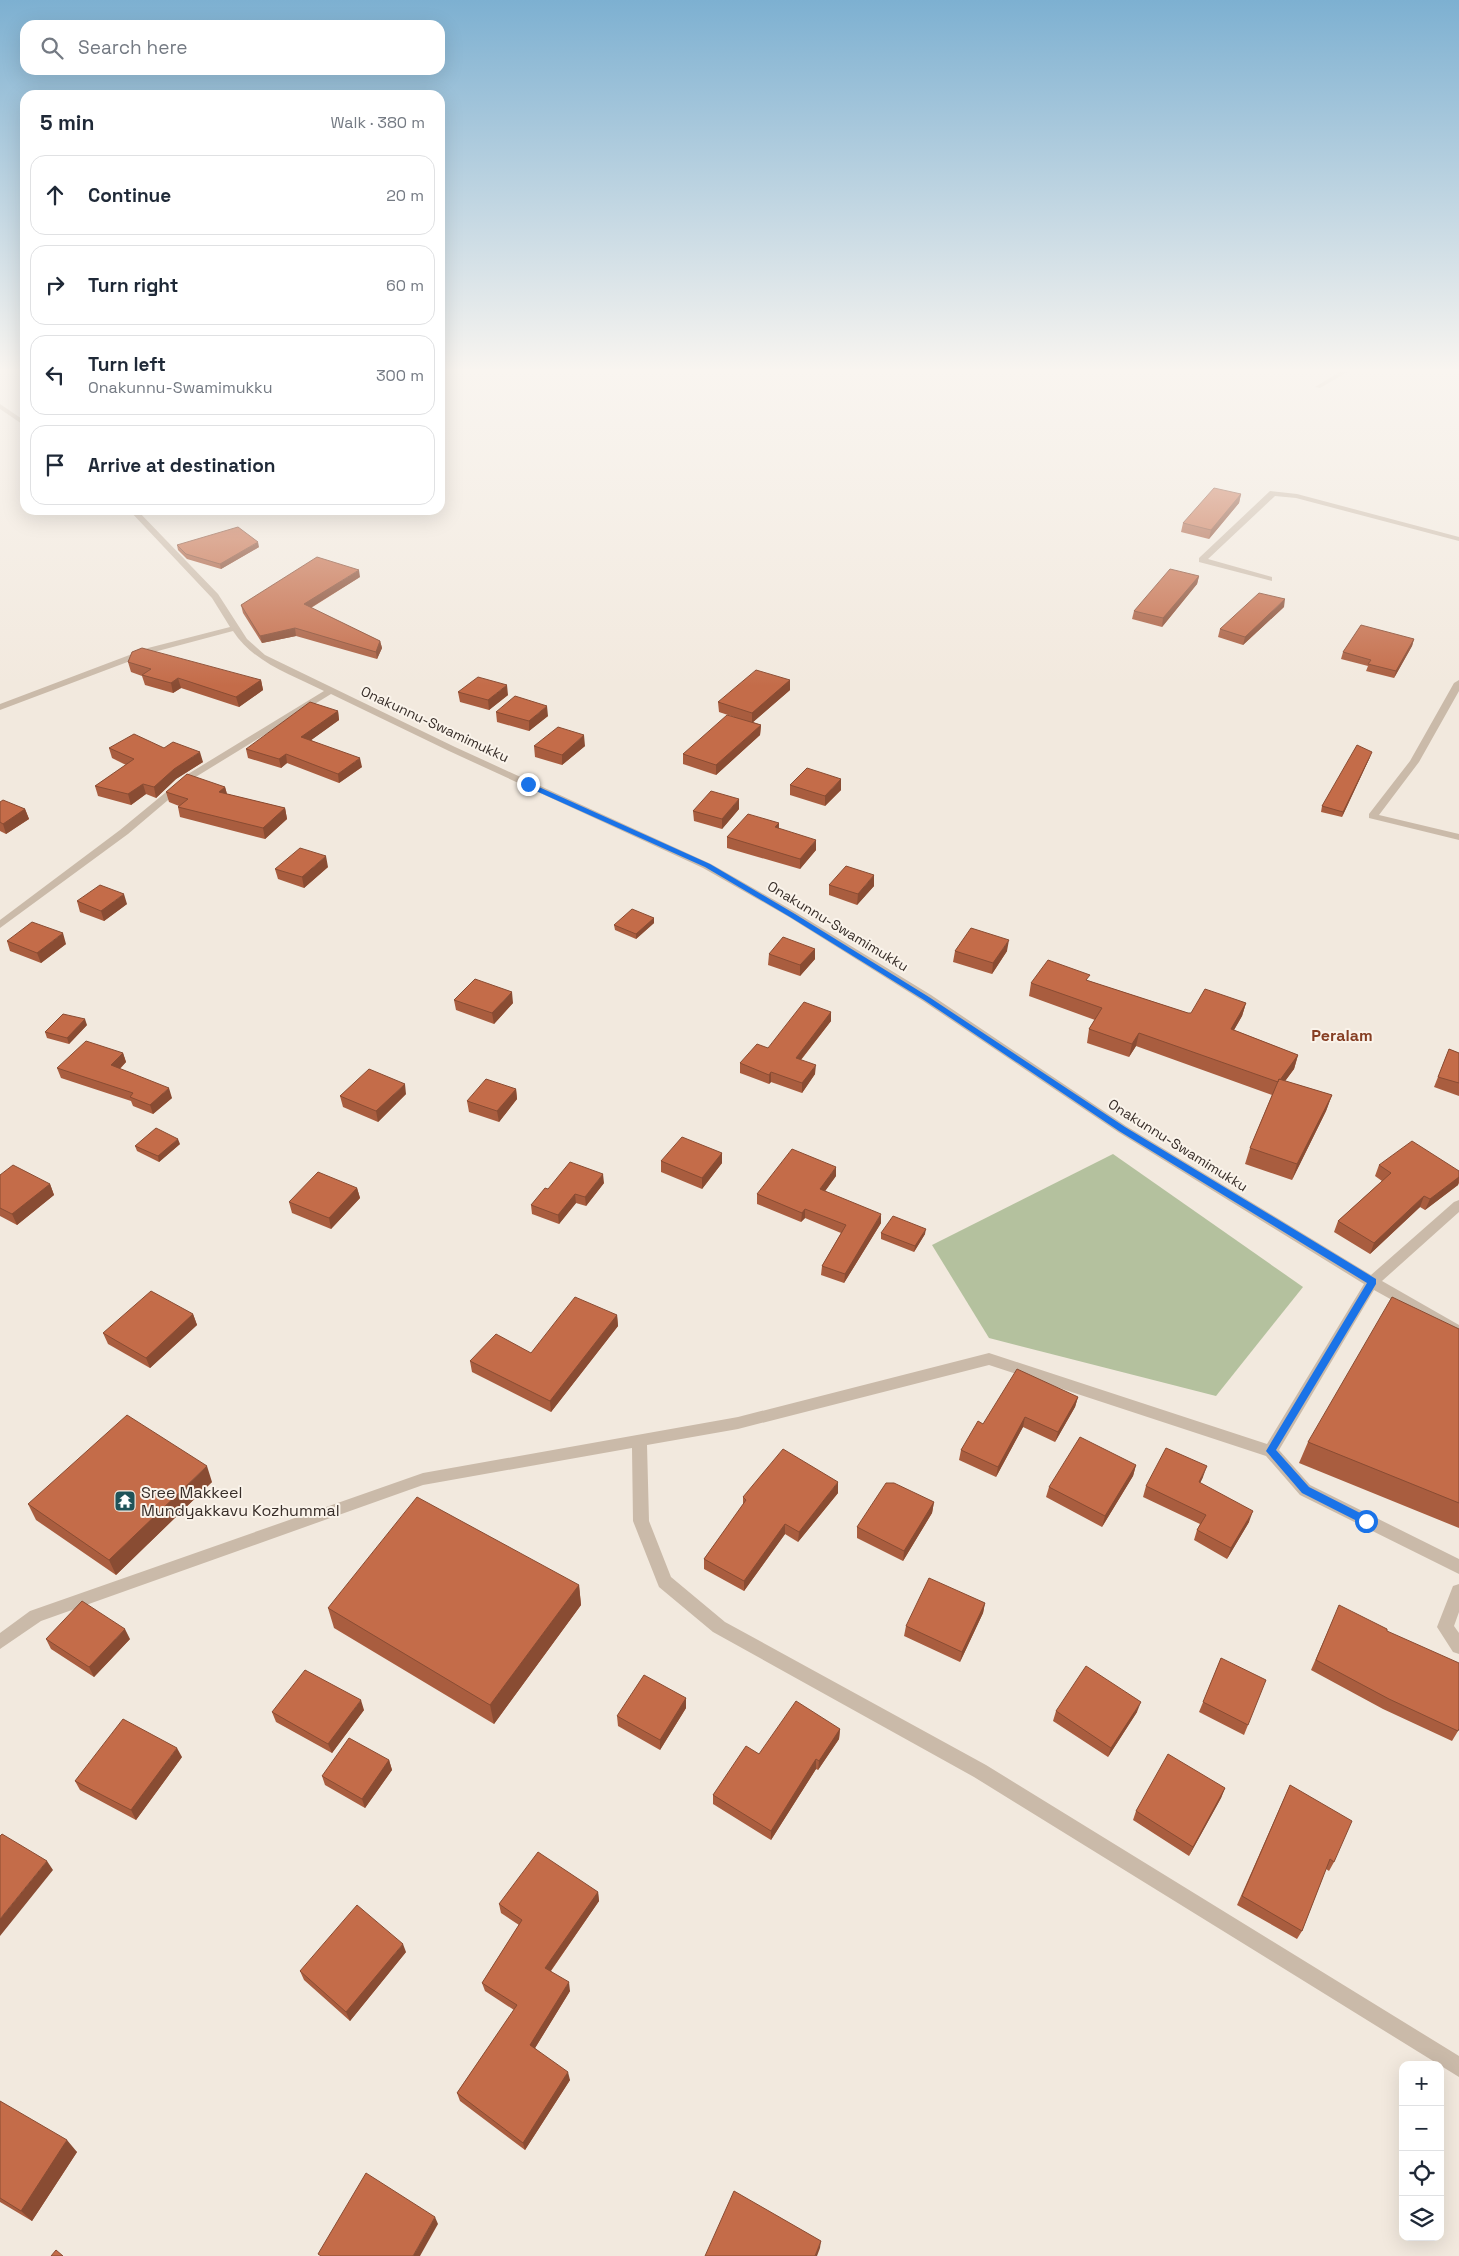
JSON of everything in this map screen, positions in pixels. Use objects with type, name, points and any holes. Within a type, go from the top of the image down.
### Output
[{"type":"street","points":[[1269,579],[1202,560],[1274,494],[1297,496],[1389,522],[1459,539]]},
{"type":"street","name":"Onakunnu-Swamimukku","points":[[137,515],[215,596],[244,640],[262,656],[330,691],[707,866],[793,915],[926,998],[1122,1129],[1372,1282],[1459,1332]]},
{"type":"street","points":[[0,707],[151,650],[236,628]]},
{"type":"street","points":[[1459,683],[1414,762],[1373,816],[1459,837]]},
{"type":"street","points":[[0,926],[124,832],[191,776],[330,691]]},
{"type":"street","points":[[1270,1451],[1372,1282],[1459,1205]]},
{"type":"street","points":[[0,1642],[36,1616],[423,1479],[738,1422],[989,1359],[1270,1451],[1305,1490],[1459,1566]]},
{"type":"street","points":[[639,1440],[641,1521],[665,1582],[719,1627],[980,1771],[1459,2067]]},
{"type":"street","points":[[1459,1591],[1444,1627],[1459,1647]]},
{"type":"green space","points":[[1113,1154],[1303,1287],[1216,1396],[989,1338],[932,1245]]},
{"type":"building","points":[[1214,488],[1241,494],[1211,530],[1183,523]]},
{"type":"building","points":[[238,527],[258,542],[220,564],[186,554],[177,545]]},
{"type":"building","points":[[317,557],[359,570],[304,604],[380,641],[376,652],[295,628],[260,636],[241,605]]},
{"type":"building","points":[[1170,569],[1199,576],[1163,618],[1134,611]]},
{"type":"building","points":[[1259,593],[1285,599],[1245,637],[1220,629]]},
{"type":"building","points":[[1361,625],[1414,639],[1396,671],[1368,664],[1371,660],[1343,652]]},
{"type":"building","points":[[142,648],[261,680],[236,697],[178,678],[171,683],[142,675],[151,669],[128,662],[132,652]]},
{"type":"building","points":[[756,670],[790,680],[752,713],[718,702]]},
{"type":"building","points":[[478,677],[507,685],[488,700],[458,692]]},
{"type":"building","points":[[515,696],[547,706],[529,721],[496,712]]},
{"type":"building","points":[[310,702],[338,711],[301,737],[360,758],[338,774],[286,754],[279,759],[246,749]]},
{"type":"building","points":[[727,715],[761,725],[716,765],[683,754]]},
{"type":"building","points":[[558,727],[584,735],[562,755],[534,746]]},
{"type":"building","points":[[134,734],[164,748],[173,742],[200,752],[174,769],[154,787],[143,784],[128,794],[95,786],[134,759],[109,748]]},
{"type":"building","points":[[1357,745],[1372,752],[1343,812],[1322,806]]},
{"type":"building","points":[[807,768],[841,779],[825,796],[790,785]]},
{"type":"building","points":[[187,774],[225,787],[219,792],[285,808],[263,828],[178,807],[188,799],[166,792]]},
{"type":"building","points":[[711,791],[739,799],[722,819],[693,811]]},
{"type":"building","points":[[3,800],[25,809],[3,824],[0,822],[0,802]]},
{"type":"building","points":[[748,814],[779,823],[775,827],[816,840],[800,859],[727,837]]},
{"type":"building","points":[[300,848],[326,856],[302,877],[275,869]]},
{"type":"building","points":[[846,866],[874,875],[858,894],[829,885]]},
{"type":"building","points":[[100,885],[124,894],[101,911],[77,901]]},
{"type":"building","points":[[632,909],[654,918],[636,934],[614,925]]},
{"type":"building","points":[[32,922],[63,933],[37,953],[7,941]]},
{"type":"building","points":[[971,928],[1009,940],[993,963],[955,951]]},
{"type":"building","points":[[783,937],[815,949],[800,965],[769,954]]},
{"type":"building","points":[[1048,960],[1090,975],[1086,980],[1188,1013],[1191,1013],[1205,989],[1246,1003],[1231,1029],[1298,1055],[1278,1082],[1139,1033],[1132,1044],[1089,1029],[1102,1008],[1031,983]]},
{"type":"building","points":[[475,979],[512,992],[492,1013],[454,1000]]},
{"type":"building","points":[[804,1002],[831,1012],[796,1058],[816,1065],[802,1083],[771,1072],[769,1075],[740,1063],[757,1044],[768,1048]]},
{"type":"building","points":[[63,1014],[85,1019],[67,1038],[45,1032]]},
{"type":"building","points":[[86,1041],[123,1053],[111,1065],[169,1088],[150,1105],[130,1097],[133,1093],[57,1068]]},
{"type":"building","points":[[1449,1049],[1459,1053],[1459,1083],[1438,1077]]},
{"type":"building","points":[[369,1069],[405,1084],[376,1111],[340,1096]]},
{"type":"building","points":[[486,1079],[516,1089],[497,1111],[467,1101]]},
{"type":"building","points":[[1279,1079],[1332,1095],[1297,1164],[1250,1148]]},
{"type":"building","points":[[156,1128],[178,1139],[158,1156],[135,1146]]},
{"type":"building","points":[[682,1137],[722,1153],[702,1178],[661,1161]]},
{"type":"building","points":[[1412,1141],[1459,1171],[1459,1177],[1430,1199],[1424,1196],[1374,1243],[1338,1221],[1391,1173],[1379,1165]]},
{"type":"building","points":[[792,1149],[836,1167],[820,1189],[881,1214],[845,1274],[822,1266],[846,1225],[805,1209],[802,1213],[757,1194]]},
{"type":"building","points":[[570,1162],[603,1174],[585,1197],[575,1194],[558,1215],[531,1205],[545,1188],[548,1189]]},
{"type":"building","points":[[13,1165],[50,1184],[12,1214],[0,1208],[0,1175]]},
{"type":"building","points":[[318,1172],[357,1188],[329,1218],[289,1202]]},
{"type":"building","points":[[893,1216],[926,1229],[915,1246],[881,1233]]},
{"type":"building","points":[[151,1291],[193,1314],[146,1358],[103,1333]]},
{"type":"building","points":[[575,1297],[617,1315],[550,1401],[470,1361],[496,1334],[531,1353]]},
{"type":"building","points":[[1392,1297],[1459,1329],[1459,1503],[1308,1442]]},
{"type":"building","points":[[1017,1369],[1078,1397],[1058,1432],[1025,1417],[998,1467],[961,1450],[978,1421],[983,1424]]},
{"type":"building","name":"Sree Makkeel Mundyakkavu Kozhummal","points":[[127,1415],[207,1466],[109,1560],[28,1504]]},
{"type":"building","points":[[1080,1437],[1136,1465],[1105,1516],[1049,1487]]},
{"type":"building","points":[[1166,1448],[1207,1466],[1199,1482],[1253,1511],[1231,1548],[1197,1530],[1206,1515],[1146,1486]]},
{"type":"building","points":[[783,1449],[838,1482],[799,1532],[785,1524],[744,1581],[704,1559],[746,1500],[743,1497]]},
{"type":"building","points":[[886,1483],[894,1483],[934,1502],[904,1551],[857,1527]]},
{"type":"building","points":[[417,1497],[579,1585],[490,1705],[328,1608]]},
{"type":"building","points":[[929,1578],[985,1603],[962,1652],[906,1626]]},
{"type":"building","points":[[82,1601],[125,1629],[89,1667],[46,1639]]},
{"type":"building","points":[[1339,1605],[1387,1629],[1387,1631],[1459,1663],[1458,1731],[1389,1699],[1316,1660]]},
{"type":"building","points":[[1221,1658],[1266,1680],[1248,1725],[1203,1702]]},
{"type":"building","points":[[1086,1666],[1141,1702],[1111,1748],[1056,1711]]},
{"type":"building","points":[[305,1670],[361,1700],[328,1744],[272,1712]]},
{"type":"building","points":[[644,1675],[686,1698],[660,1740],[617,1716]]},
{"type":"building","points":[[796,1701],[840,1729],[819,1761],[816,1759],[771,1831],[713,1795],[746,1746],[759,1754]]},
{"type":"building","points":[[123,1719],[177,1748],[131,1810],[75,1781]]},
{"type":"building","points":[[349,1738],[389,1760],[362,1799],[322,1776]]},
{"type":"building","points":[[1168,1754],[1225,1788],[1193,1847],[1136,1811]]},
{"type":"building","points":[[1290,1785],[1352,1821],[1334,1862],[1330,1859],[1302,1931],[1242,1896]]},
{"type":"building","points":[[2,1834],[47,1861],[0,1919],[0,1836]]},
{"type":"building","points":[[538,1852],[598,1892],[545,1968],[569,1982],[530,2045],[568,2072],[523,2143],[457,2093],[517,2005],[482,1983],[522,1920],[499,1904]]},
{"type":"building","points":[[357,1905],[403,1944],[346,2012],[300,1971]]},
{"type":"building","points":[[0,2101],[67,2140],[21,2211],[0,2198]]},
{"type":"building","points":[[366,2173],[435,2217],[413,2256],[321,2256],[318,2254]]},
{"type":"building","points":[[734,2191],[821,2241],[815,2256],[705,2256]]},
{"type":"building","points":[[56,2250],[63,2256],[51,2256]]},
{"type":"place","name":"Sree Makkeel Mundyakkavu Kozhummal","points":[[125,1501]]},
{"type":"district","name":"Peralam","points":[[1342,1035]]},
{"type":"route","points":[[528,784],[707,866],[793,915],[926,998],[1122,1129],[1372,1282],[1270,1451],[1305,1490],[1366,1521]]}]
